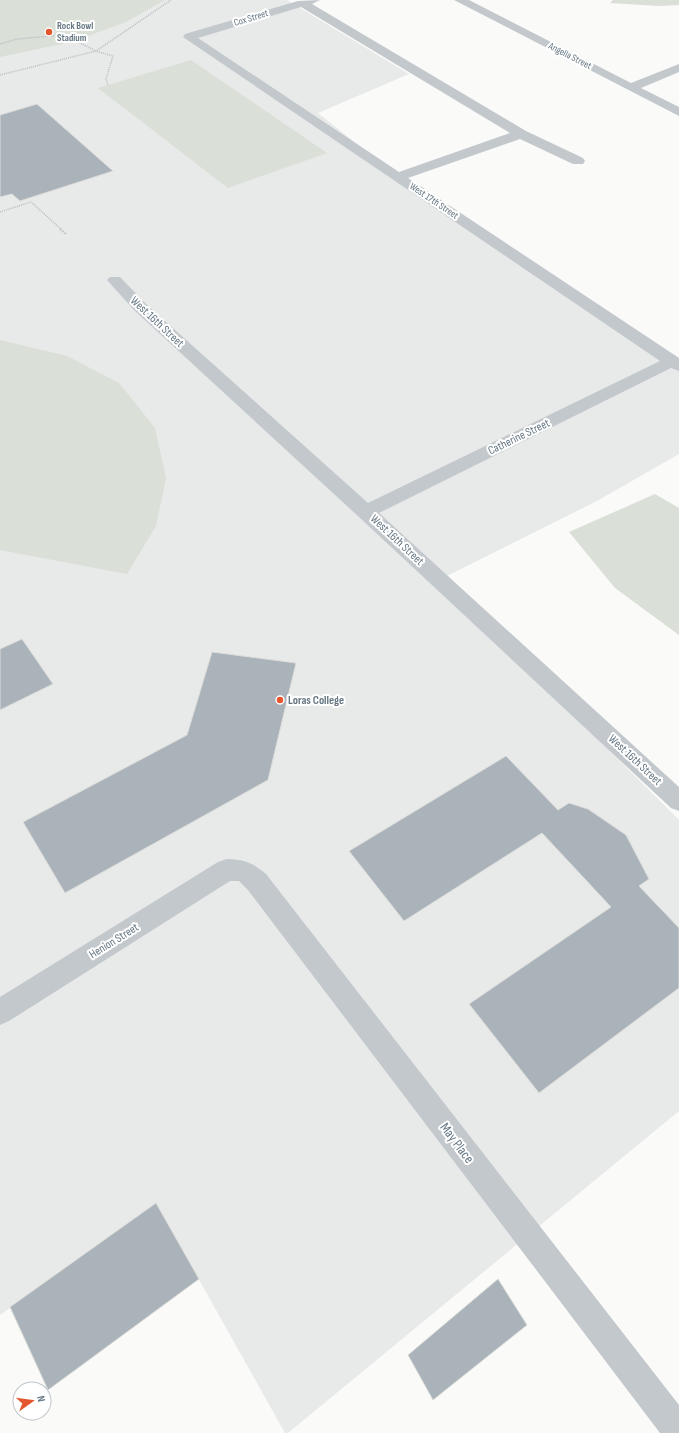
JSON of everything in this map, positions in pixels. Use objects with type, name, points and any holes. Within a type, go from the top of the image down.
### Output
[{"type":"street","name":"Angella Street","points":[[460,0],[679,112]]},
{"type":"street","points":[[308,2],[521,134],[578,161]]},
{"type":"street","name":"Cox Street","points":[[189,37],[308,2]]},
{"type":"street","name":"West 17th Street","points":[[189,37],[675,364]]},
{"type":"street","points":[[631,87],[679,68]]},
{"type":"street","points":[[398,177],[521,134]]},
{"type":"street","name":"West 16th Street","points":[[115,280],[140,307],[366,512],[679,801]]},
{"type":"street","name":"Catherine Street","points":[[366,512],[675,364]]},
{"type":"street","name":"Henion Street","points":[[0,1012],[228,870]]},
{"type":"street","name":"May Place","points":[[228,870],[244,871],[257,882],[679,1431]]},
{"type":"path","points":[[0,75],[96,51],[171,0]]},
{"type":"path","points":[[0,44],[17,39],[64,35],[96,51],[113,56],[106,80],[108,85]]},
{"type":"path","points":[[0,212],[31,202],[66,234]]},
{"type":"shaded area","name":"Loras College","points":[[0,0],[287,0],[409,74],[318,113],[398,177],[679,366],[679,454],[597,501],[439,580],[679,820],[679,1111],[288,1433],[285,1433],[156,1203],[0,1315]]},
{"type":"shaded area","name":"Rock Bowl Stadium","points":[[0,0],[165,0],[126,22],[71,42],[0,57]]},
{"type":"shaded area","points":[[613,0],[679,0],[679,5],[659,6],[610,3]]},
{"type":"shaded area","points":[[191,60],[327,153],[228,188],[98,88]]},
{"type":"shaded area","points":[[0,340],[67,356],[119,383],[155,428],[166,478],[156,526],[127,574],[0,550]]},
{"type":"shaded area","points":[[655,494],[679,508],[679,635],[615,588],[569,532]]},
{"type":"building","points":[[37,104],[113,171],[20,201],[12,194],[0,197],[0,115]]},
{"type":"building","points":[[22,639],[53,684],[0,710],[0,649]]},
{"type":"building","points":[[212,652],[296,663],[268,780],[65,893],[23,822],[187,735]]},
{"type":"building","points":[[506,756],[558,810],[569,803],[588,809],[626,835],[649,879],[639,886],[679,928],[679,988],[539,1093],[469,1004],[611,907],[542,833],[404,921],[349,851]]},
{"type":"building","points":[[156,1203],[199,1279],[52,1387],[52,1381],[44,1381],[10,1307]]},
{"type":"building","points":[[498,1279],[527,1325],[433,1400],[408,1355]]},
{"type":"place","name":"Rock Bowl Stadium","points":[[49,32]]},
{"type":"place","name":"Loras College","points":[[280,700]]}]
